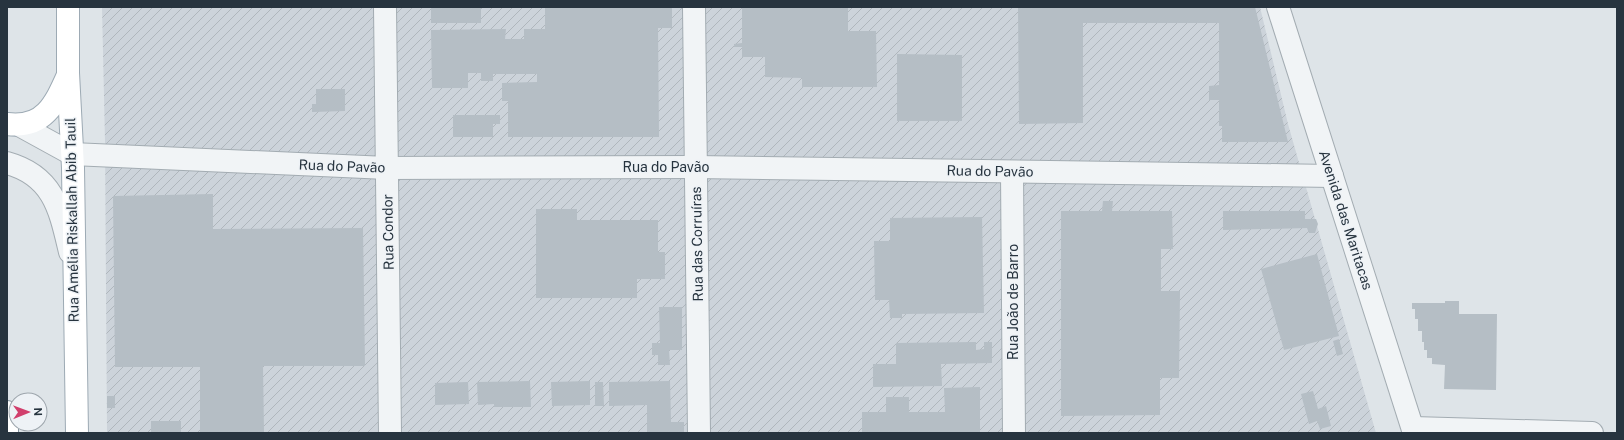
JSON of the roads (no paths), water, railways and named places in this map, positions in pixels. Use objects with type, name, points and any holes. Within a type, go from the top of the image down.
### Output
[{"type":"main road","name":"Rua Amélia Riskallah Abib Tauil","points":[[68,7],[68,74],[72,154],[77,433]]},
{"type":"main road","points":[[14,125],[32,124],[42,118],[59,95],[68,74]]},
{"type":"main road","points":[[7,412],[7,433]]},
{"type":"street","name":"Rua Condor","points":[[385,7],[390,433]]},
{"type":"street","name":"Rua das Corruíras","points":[[694,7],[699,433]]},
{"type":"street","name":"Avenida das Maritacas","points":[[1278,7],[1414,430]]},
{"type":"street","name":"Rua do Pavão","points":[[14,125],[72,154],[387,168],[696,167],[1332,176]]},
{"type":"street","points":[[7,163],[22,167],[37,177],[51,192],[62,217],[73,267]]},
{"type":"street","name":"Rua João de Barro","points":[[1012,172],[1014,433]]},
{"type":"street","points":[[1414,430],[1592,433]]}]
